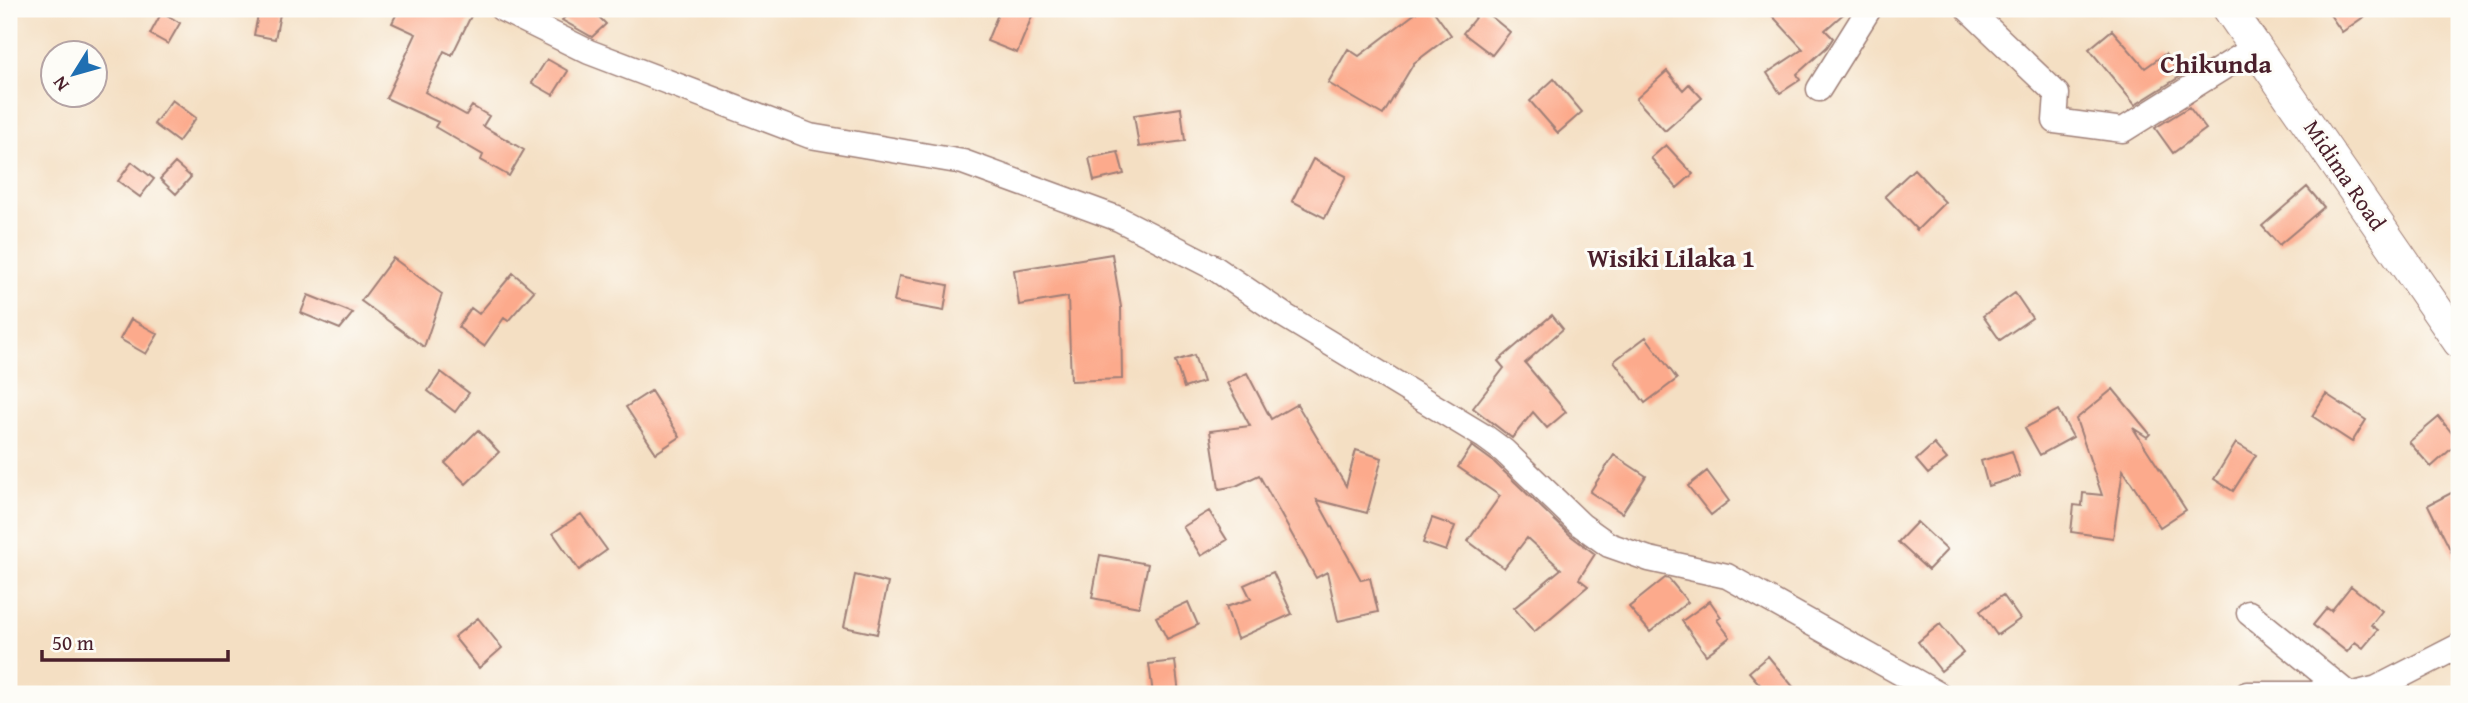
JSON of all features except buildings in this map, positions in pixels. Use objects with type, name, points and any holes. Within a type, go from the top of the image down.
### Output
[{"type":"main road","name":"Midima Road","points":[[2229,9],[2459,342]]},
{"type":"street","points":[[502,9],[589,52],[810,136],[963,162],[1068,198],[1161,239],[1213,267],[1285,316],[1485,437],[1504,451],[1581,525],[1609,545],[1649,559],[1736,580],[1938,694]]},
{"type":"street","points":[[1819,89],[1869,9]]},
{"type":"street","points":[[1968,9],[2057,94],[2055,121],[2082,125],[2123,130],[2256,47]]},
{"type":"street","points":[[2249,613],[2348,694]]},
{"type":"street","points":[[2354,694],[2377,688],[2459,646]]},
{"type":"street","points":[[2247,694],[2324,694]]},
{"type":"district","name":"Chikunda","points":[[2216,64]]},
{"type":"district","name":"Wisiki Lilaka 1","points":[[1671,258]]}]
